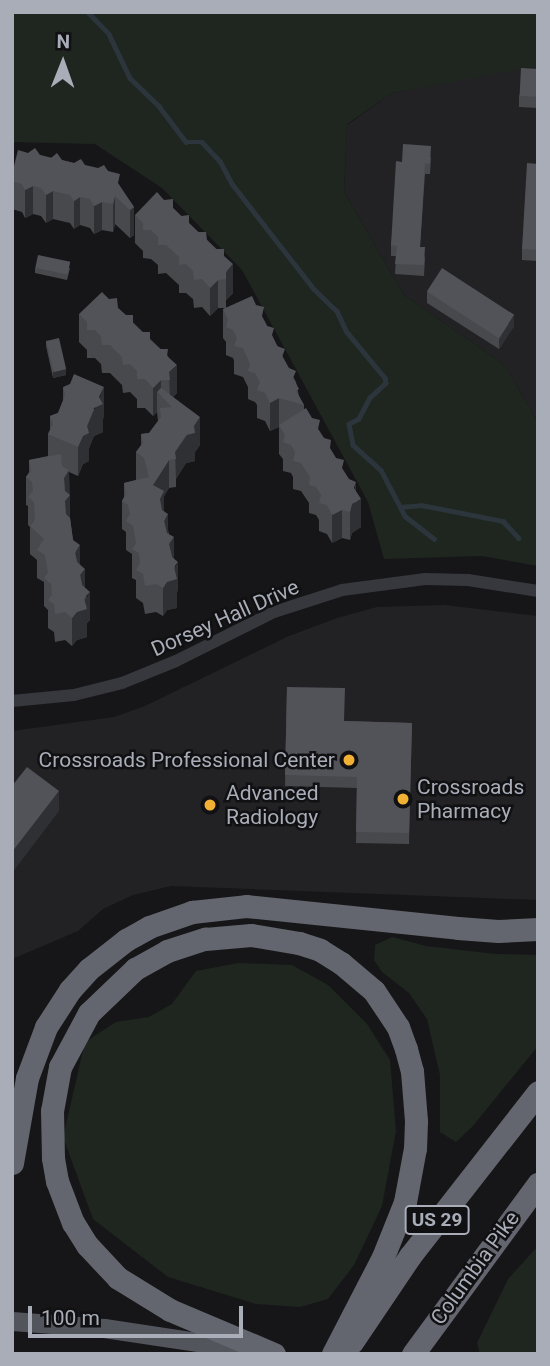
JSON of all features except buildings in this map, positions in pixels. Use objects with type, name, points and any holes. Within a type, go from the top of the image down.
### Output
[{"type":"highway","points":[[12,1163],[20,1136],[27,1078],[46,1027],[64,998],[89,969],[126,940],[149,928],[192,912],[246,906],[458,928],[538,929]]},
{"type":"highway","points":[[273,1354],[170,1310],[118,1278],[87,1245],[73,1223],[53,1158],[51,1111],[60,1068],[89,1013],[116,983],[135,969],[167,951],[205,939],[264,936],[320,950],[341,962],[374,991],[398,1027],[406,1049],[412,1071],[416,1121],[415,1148],[405,1202],[383,1257],[333,1354]]},
{"type":"highway","name":"US 29","points":[[344,1354],[410,1256],[538,1092]]},
{"type":"highway","name":"Columbia Pike","points":[[413,1354],[497,1235],[538,1184]]},
{"type":"highway","points":[[497,1235],[538,1195]]},
{"type":"main road","points":[[12,1321],[104,1328],[273,1354]]},
{"type":"street","name":"Dorsey Hall Drive","points":[[12,701],[74,695],[122,683],[176,661],[274,612],[342,590],[425,579],[468,580],[538,591]]},
{"type":"shaded area","points":[[12,12],[538,12],[538,66],[392,93],[347,124],[344,192],[404,295],[505,365],[538,423],[538,566],[482,556],[384,559],[368,502],[242,270],[162,188],[95,144],[12,142]]},
{"type":"shaded area","points":[[524,66],[538,66],[538,423],[505,365],[404,295],[344,192],[347,125],[392,93]]},
{"type":"shaded area","points":[[444,605],[538,616],[538,900],[171,886],[133,895],[103,909],[78,931],[12,959],[12,731],[114,717],[145,706],[289,636],[337,618],[377,607]]},
{"type":"shaded area","points":[[392,937],[426,946],[496,954],[538,955],[538,1046],[472,1127],[456,1142],[440,1132],[440,1075],[427,1019],[409,993],[382,972],[374,960],[375,945]]},
{"type":"shaded area","points":[[238,963],[292,965],[328,985],[367,1024],[390,1060],[396,1131],[382,1206],[354,1265],[328,1299],[300,1307],[256,1304],[168,1277],[93,1219],[63,1137],[85,1042],[116,1022],[149,1017],[172,1004],[196,971]]},
{"type":"shaded area","points":[[538,1246],[538,1354],[480,1354],[477,1343],[508,1279]]},
{"type":"waterway","points":[[88,12],[109,34],[130,78],[159,106],[186,142],[202,142],[220,161],[233,185],[314,289],[337,311],[347,332],[385,378],[386,383],[370,398],[359,419],[349,424],[353,445],[381,470],[405,516],[434,539]]},
{"type":"waterway","points":[[400,507],[421,505],[503,521],[519,538]]},
{"type":"place","name":"Crossroads Professional Center","points":[[349,760]]},
{"type":"place","name":"Crossroads Pharmacy","points":[[403,799]]},
{"type":"place","name":"Advanced Radiology","points":[[210,805]]}]
